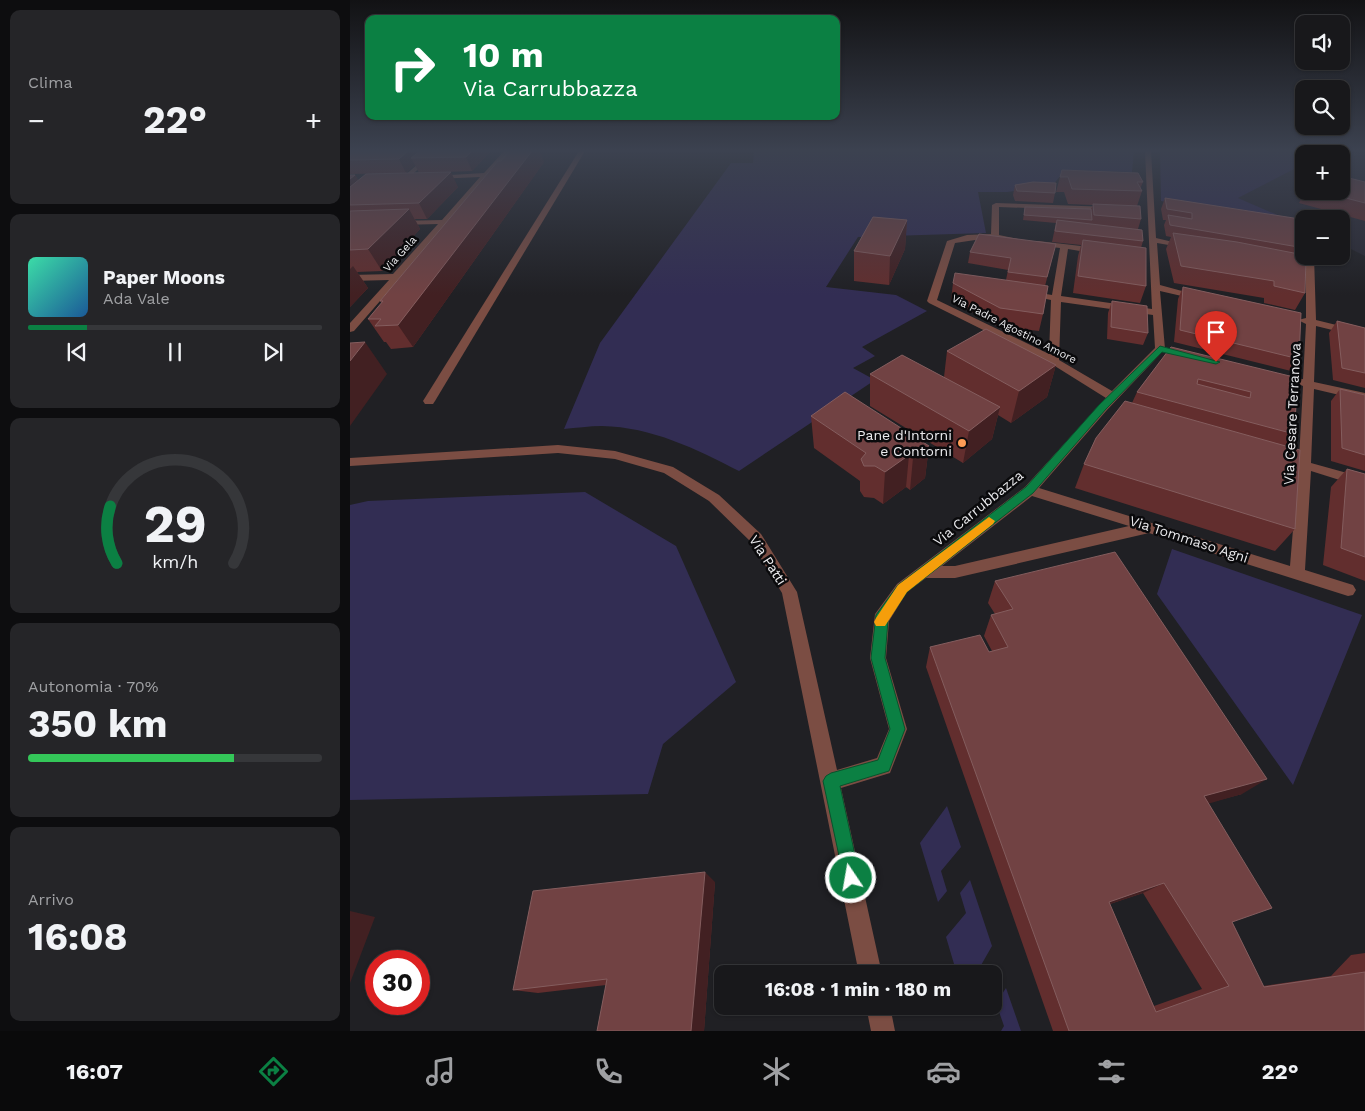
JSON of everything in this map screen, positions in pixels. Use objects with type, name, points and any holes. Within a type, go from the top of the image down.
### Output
[{"type":"street","name":"Via Gela","points":[[350,329],[463,199]]},
{"type":"street","points":[[430,401],[552,199]]},
{"type":"street","name":"Via Carrubbazza","points":[[831,781],[883,766],[898,729],[878,658],[881,619],[902,588],[1030,490],[1103,407],[1165,350],[1158,313],[1156,287],[1149,258],[1153,240],[1148,199]]},
{"type":"street","points":[[1109,253],[995,236],[994,218],[996,204],[1121,209]]},
{"type":"street","points":[[388,224],[444,222]]},
{"type":"street","points":[[1271,223],[1295,229]]},
{"type":"street","name":"Via Padre Agostino Amore","points":[[995,236],[967,237],[951,241],[942,281],[932,301],[1054,361],[1113,397]]},
{"type":"street","points":[[1153,240],[1199,248]]},
{"type":"street","points":[[1054,361],[1056,298],[1064,247]]},
{"type":"street","name":"Via Cesare Terranova","points":[[1297,573],[1305,465],[1311,322],[1307,265]]},
{"type":"street","points":[[350,278],[394,277]]},
{"type":"street","points":[[1156,287],[1214,300]]},
{"type":"street","points":[[1016,292],[1158,313]]},
{"type":"street","points":[[1292,317],[1365,335]]},
{"type":"street","points":[[1289,379],[1365,397]]},
{"type":"street","points":[[1103,407],[1121,412]]},
{"type":"street","name":"Via Patti","points":[[350,462],[424,456],[568,450],[615,455],[668,470],[714,498],[756,538],[789,592],[869,965]]},
{"type":"street","points":[[1287,460],[1365,483]]},
{"type":"street","name":"Via Tommaso Agni","points":[[1030,490],[1348,590]]},
{"type":"street","points":[[924,572],[955,572],[1151,527]]},
{"type":"street","points":[[880,1015],[883,1031]]},
{"type":"shaded area","points":[[705,199],[979,199],[986,233],[858,237],[826,287],[896,295],[927,311],[862,347],[875,356],[853,368],[875,380],[739,471],[690,447],[638,430],[602,426],[564,429],[600,343]]},
{"type":"shaded area","points":[[1161,199],[1241,199],[1295,223],[1161,201]]},
{"type":"shaded area","points":[[1240,199],[1365,199],[1365,256],[1350,248],[1350,210],[1295,210],[1295,223]]},
{"type":"shaded area","points":[[585,492],[676,546],[736,682],[663,744],[648,794],[350,800],[350,505],[368,501]]},
{"type":"shaded area","points":[[1172,549],[1362,615],[1293,785],[1157,594]]},
{"type":"shaded area","points":[[947,806],[961,847],[941,871],[947,891],[938,902],[920,843]]},
{"type":"shaded area","points":[[970,880],[992,946],[981,965],[954,965],[946,937],[966,913],[960,893]]},
{"type":"shaded area","points":[[1006,988],[1021,1031],[1001,1031],[1004,1026],[1000,1015],[1002,1015],[1002,994]]},
{"type":"building","points":[[350,199],[423,199],[419,203],[350,205]]},
{"type":"building","points":[[466,199],[495,199],[398,325],[375,326],[381,319],[368,319],[383,301],[380,301]]},
{"type":"building","points":[[1165,199],[1295,218],[1295,246],[1170,225],[1168,215],[1192,219],[1192,213],[1167,209]]},
{"type":"building","points":[[1350,199],[1365,199],[1365,203]]},
{"type":"building","points":[[1093,204],[1140,206],[1141,219],[1094,215]]},
{"type":"building","points":[[1025,207],[1091,209],[1092,220],[1024,215]]},
{"type":"building","points":[[409,209],[368,249],[350,250],[350,211]]},
{"type":"building","points":[[873,217],[907,220],[890,256],[854,251]]},
{"type":"building","points":[[1057,220],[1142,230],[1143,241],[1055,231]]},
{"type":"building","points":[[1173,233],[1237,242],[1295,253],[1295,265],[1306,265],[1305,293],[1274,286],[1274,281],[1181,266]]},
{"type":"building","points":[[979,234],[1056,244],[1047,277],[1008,272],[1011,258],[970,252]]},
{"type":"building","points":[[1083,240],[1146,248],[1146,286],[1078,276]]},
{"type":"building","points":[[955,273],[1048,286],[1043,314],[1000,308],[953,283]]},
{"type":"building","points":[[1183,287],[1301,313],[1299,359],[1180,330]]},
{"type":"building","points":[[1112,301],[1147,306],[1148,333],[1111,327]]},
{"type":"building","points":[[1337,321],[1365,328],[1365,373],[1342,368]]},
{"type":"building","points":[[986,329],[1056,365],[1019,391],[947,351]]},
{"type":"building","points":[[365,342],[350,361],[350,343]]},
{"type":"building","points":[[1171,347],[1298,378],[1294,434],[1137,392]],"holes":[[[1198,379],[1251,392],[1250,398],[1197,384]]]},
{"type":"building","points":[[902,355],[1000,407],[969,431],[870,374]]},
{"type":"building","points":[[1340,389],[1365,395],[1365,455],[1342,448]]},
{"type":"building","points":[[845,392],[929,446],[913,458],[909,455],[885,472],[875,466],[864,466],[861,459],[866,453],[811,416]]},
{"type":"building","points":[[1125,401],[1300,450],[1295,529],[1084,464],[1096,438]]},
{"type":"building","points":[[1347,469],[1365,474],[1365,557],[1341,548]]},
{"type":"building","points":[[1115,552],[1267,779],[1204,796],[1272,908],[1232,922],[1264,987],[1365,972],[1365,1031],[1069,1031],[930,647],[980,635],[989,652],[1008,647],[991,615],[1013,609],[995,581]],"holes":[[[1164,883],[1229,986],[1156,1012],[1109,902]]]},
{"type":"building","points":[[705,872],[691,1031],[597,1031],[607,979],[513,990],[533,891]]},
{"type":"slow traffic","points":[[881,622],[881,619],[902,588],[989,521]]},
{"type":"place","name":"Pane d'Intorni e Contorni","points":[[962,443]]},
{"type":"route","points":[[851,878],[831,781],[883,766],[898,729],[878,658],[881,619],[902,588],[1030,490],[1103,407],[1160,349],[1216,362]]}]
